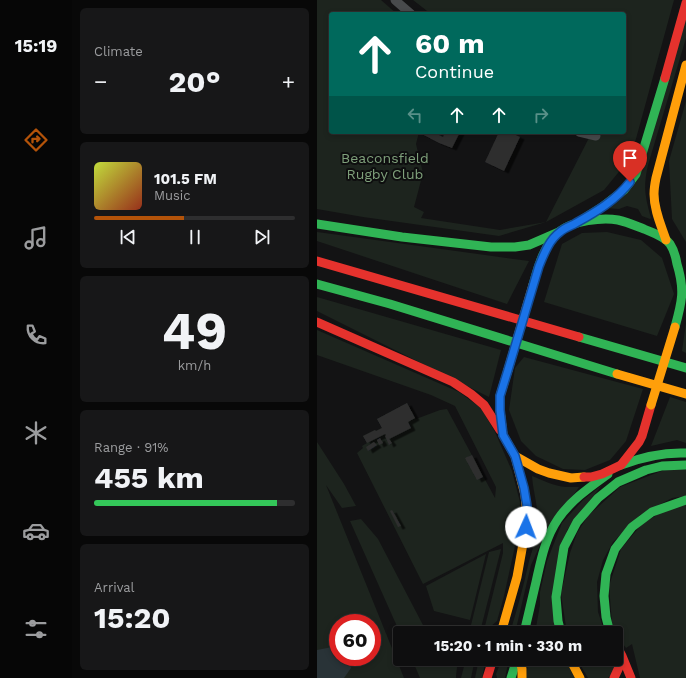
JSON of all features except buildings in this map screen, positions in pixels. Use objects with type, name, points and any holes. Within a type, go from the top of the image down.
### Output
[{"type":"main road","points":[[317,224],[402,237],[491,247],[519,247],[531,244],[560,232],[576,223],[602,207],[624,190],[636,174],[686,3]]},
{"type":"main road","points":[[686,65],[656,178],[654,193],[659,221],[666,240],[686,268]]},
{"type":"main road","points":[[576,223],[599,219],[613,219],[628,222],[666,240]]},
{"type":"main road","points":[[503,435],[500,396],[539,266],[545,251],[552,240],[560,232]]},
{"type":"main road","points":[[526,626],[546,543],[557,520],[575,500],[619,466],[639,442],[642,436],[675,327],[683,292],[680,271],[673,251]]},
{"type":"main road","points":[[317,261],[686,368]]},
{"type":"main road","points":[[317,284],[390,304],[591,367],[686,394]]},
{"type":"main road","points":[[317,322],[453,382],[484,405],[503,435],[515,456],[527,506],[527,522],[517,577],[503,626]]},
{"type":"main road","points":[[515,456],[543,471],[571,478],[591,477],[602,474],[619,466],[649,456],[686,453]]},
{"type":"main road","points":[[559,626],[556,597],[564,547],[577,522],[598,498],[618,482],[646,470],[662,466],[686,465]]},
{"type":"main road","points":[[609,626],[606,617],[604,596],[606,574],[615,549],[632,527],[652,512],[686,500]]},
{"type":"main road","points":[[623,656],[631,678]]},
{"type":"main road","points":[[487,678],[491,666]]},
{"type":"main road","points":[[511,678],[515,666]]},
{"type":"main road","points":[[521,666],[522,678]]},
{"type":"main road","points":[[574,666],[580,678]]},
{"type":"main road","points":[[614,678],[620,666]]},
{"type":"street","points":[[395,0],[409,12]]},
{"type":"street","points":[[588,134],[596,136]]},
{"type":"green space","name":"Beaconsfield Rugby Club","points":[[317,0],[381,0],[395,12],[329,12],[329,134],[418,134],[416,144],[423,173],[414,207],[424,212],[421,218],[500,230],[546,222],[499,236],[317,209]]},
{"type":"green space","points":[[413,0],[674,0],[631,157],[604,190],[546,222],[591,134],[626,134],[626,12],[428,12]]},
{"type":"green space","points":[[686,19],[686,38],[646,173],[645,192],[651,218],[642,216],[638,209],[627,206],[619,209],[605,208],[626,191]]},
{"type":"green space","points":[[686,101],[686,242],[672,219],[669,161]]},
{"type":"green space","points":[[317,232],[529,261],[507,304],[317,241]]},
{"type":"green space","points":[[607,232],[641,240],[662,258],[674,294],[657,336],[544,302],[562,244],[582,233]]},
{"type":"green space","points":[[317,297],[501,350],[489,397],[317,311]]},
{"type":"green space","points":[[686,323],[686,353],[682,351]]},
{"type":"green space","points":[[317,330],[459,392],[481,408],[495,432],[512,471],[520,502],[519,528],[504,596],[497,621],[491,626],[485,626],[503,553],[503,543],[423,584],[357,453],[363,448],[362,446],[367,443],[363,436],[382,428],[377,419],[407,403],[416,419],[447,409],[495,498],[496,487],[455,406],[431,395],[317,355]]},
{"type":"green space","points":[[524,357],[643,389],[626,441],[610,460],[585,470],[563,469],[536,456],[521,441],[509,410],[515,368]]},
{"type":"green space","points":[[670,397],[686,402],[686,443],[677,440],[651,446]]},
{"type":"green space","points":[[317,442],[344,484],[356,506],[342,508],[326,485],[378,614],[329,614],[329,666],[381,666],[381,621],[393,651],[393,666],[399,666],[404,678],[317,678]]},
{"type":"green space","points":[[664,470],[686,470],[686,496],[672,498],[640,515],[613,542],[603,560],[597,582],[598,612],[603,626],[566,626],[561,594],[570,553],[577,533],[588,516],[620,487]]},
{"type":"green space","points":[[532,476],[548,483],[566,487],[579,487],[541,543],[531,565],[517,626],[512,626],[535,542],[538,522]]},
{"type":"green space","points":[[602,485],[567,530],[558,626],[536,626],[540,605],[540,592],[547,561],[562,523],[583,500]]},
{"type":"green space","points":[[686,505],[686,678],[640,678],[632,644],[626,648],[623,644],[623,626],[613,626],[612,623],[609,586],[621,549],[642,524],[670,507]]},
{"type":"green space","points":[[361,519],[378,539],[423,626],[397,626],[350,521]]},
{"type":"green space","points":[[501,549],[482,626],[474,626],[471,625],[489,552]]},
{"type":"green space","points":[[486,554],[470,620],[434,611],[426,586]]},
{"type":"green space","points":[[415,666],[457,666],[456,678],[420,678]]},
{"type":"green space","points":[[464,666],[474,666],[471,678],[461,678]]},
{"type":"green space","points":[[478,666],[485,666],[482,678],[475,678]]},
{"type":"green space","points":[[499,666],[508,666],[505,678],[497,678],[496,674]]},
{"type":"green space","points":[[528,666],[569,666],[575,678],[526,678]]},
{"type":"green space","points":[[581,666],[614,666],[614,671],[608,678],[588,678]]},
{"type":"shaded area","points":[[329,648],[329,666],[350,666],[351,668],[344,678],[317,678],[317,650]]},
{"type":"traffic: fast","points":[[583,219],[624,190],[636,174],[665,78]]},
{"type":"traffic: fast","points":[[533,285],[546,249],[554,236],[560,231],[580,222],[604,219],[625,222],[662,237],[668,241],[673,249],[682,289],[681,303],[675,327]]},
{"type":"traffic: fast","points":[[317,224],[402,237],[491,247],[515,247],[529,245],[559,232]]},
{"type":"traffic: fast","points":[[317,284],[390,304],[617,374]]},
{"type":"traffic: fast","points":[[579,337],[686,368]]},
{"type":"traffic: fast","points":[[621,465],[669,453],[686,453]]},
{"type":"traffic: fast","points":[[559,626],[556,597],[564,547],[577,522],[598,498],[618,482],[646,470],[662,466],[686,465]]},
{"type":"traffic: fast","points":[[526,626],[542,557],[554,526],[563,512],[575,500],[608,474]]},
{"type":"traffic: fast","points":[[608,626],[604,596],[606,574],[615,549],[632,527],[652,512],[686,500]]},
{"type":"traffic: fast","points":[[511,678],[515,666]]},
{"type":"traffic: slow","points":[[666,240],[655,206],[654,188],[686,65]]},
{"type":"traffic: slow","points":[[508,370],[533,285]]},
{"type":"traffic: slow","points":[[651,405],[675,327]]},
{"type":"traffic: slow","points":[[508,370],[500,396],[500,410],[503,435],[515,456],[538,469],[549,473],[571,478],[584,477]]},
{"type":"traffic: slow","points":[[617,374],[686,394]]},
{"type":"traffic: slow","points":[[503,626],[517,577],[527,516],[525,495],[515,456]]},
{"type":"traffic: slow","points":[[521,666],[522,678]]},
{"type":"traffic: slow","points":[[574,666],[580,678]]},
{"type":"traffic: jam","points":[[665,78],[686,3]]},
{"type":"traffic: jam","points":[[317,261],[579,337]]},
{"type":"traffic: jam","points":[[317,322],[453,382],[484,405],[500,430]]},
{"type":"traffic: jam","points":[[584,477],[602,474],[621,465],[639,442],[651,405]]},
{"type":"traffic: jam","points":[[623,658],[631,678]]},
{"type":"traffic: jam","points":[[487,678],[491,666]]},
{"type":"traffic: jam","points":[[614,678],[620,666]]},
{"type":"route","points":[[526,527],[527,506],[524,488],[515,456],[503,435],[500,396],[539,266],[545,251],[552,240],[560,232],[602,207],[624,190],[630,182]]}]
